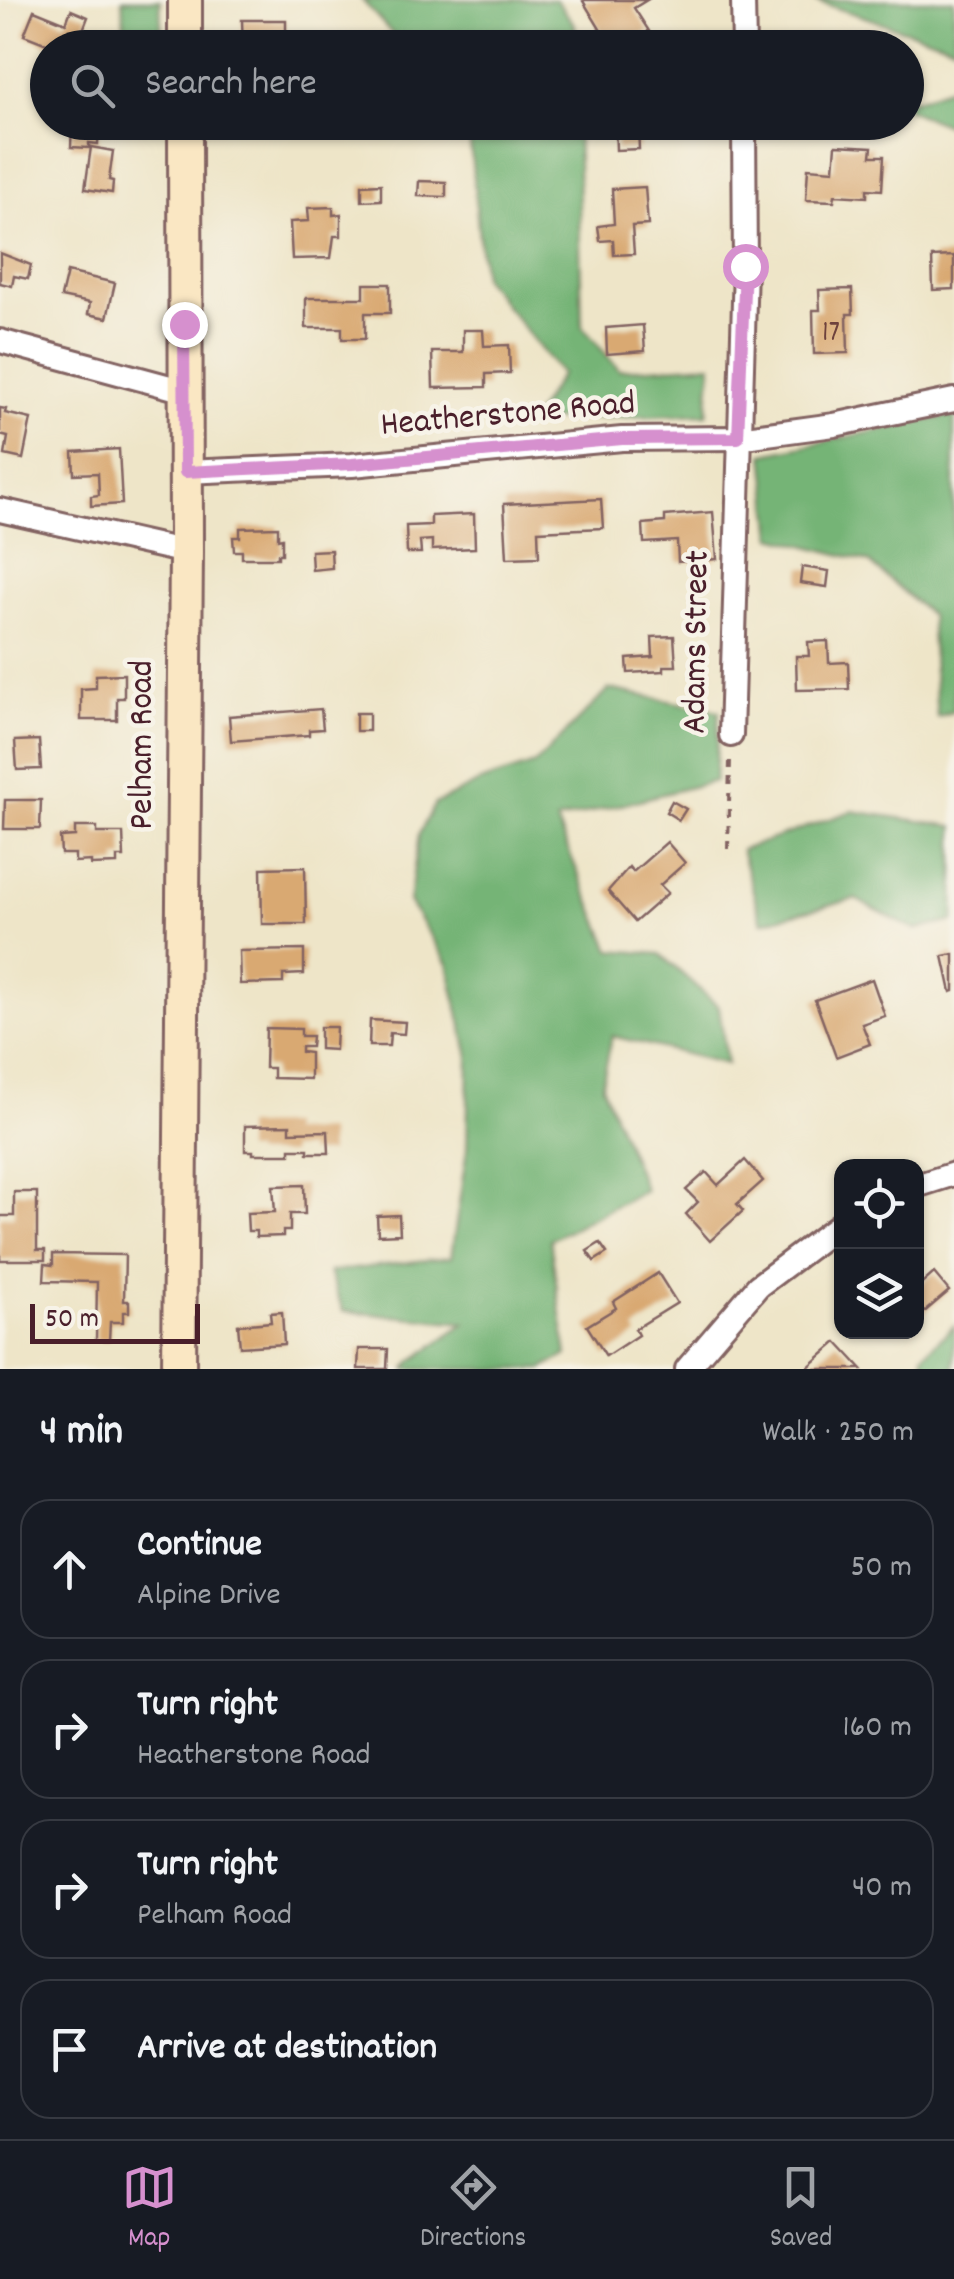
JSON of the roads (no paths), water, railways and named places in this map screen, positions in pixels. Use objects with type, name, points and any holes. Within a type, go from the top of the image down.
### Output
[{"type":"main road","points":[[184,0],[185,30]]},
{"type":"main road","name":"Pelham Road","points":[[178,1369],[186,552],[185,140]]},
{"type":"street","points":[[744,0],[744,30]]},
{"type":"street","name":"Adams Street","points":[[731,735],[744,282],[744,140]]},
{"type":"street","points":[[0,341],[184,391]]},
{"type":"street","name":"Heatherstone Road","points":[[185,472],[366,464],[622,439],[738,438],[834,425],[954,400]]},
{"type":"street","points":[[0,510],[186,552]]},
{"type":"street","points":[[924,1183],[954,1174]]},
{"type":"street","points":[[687,1369],[758,1286],[834,1228]]}]
